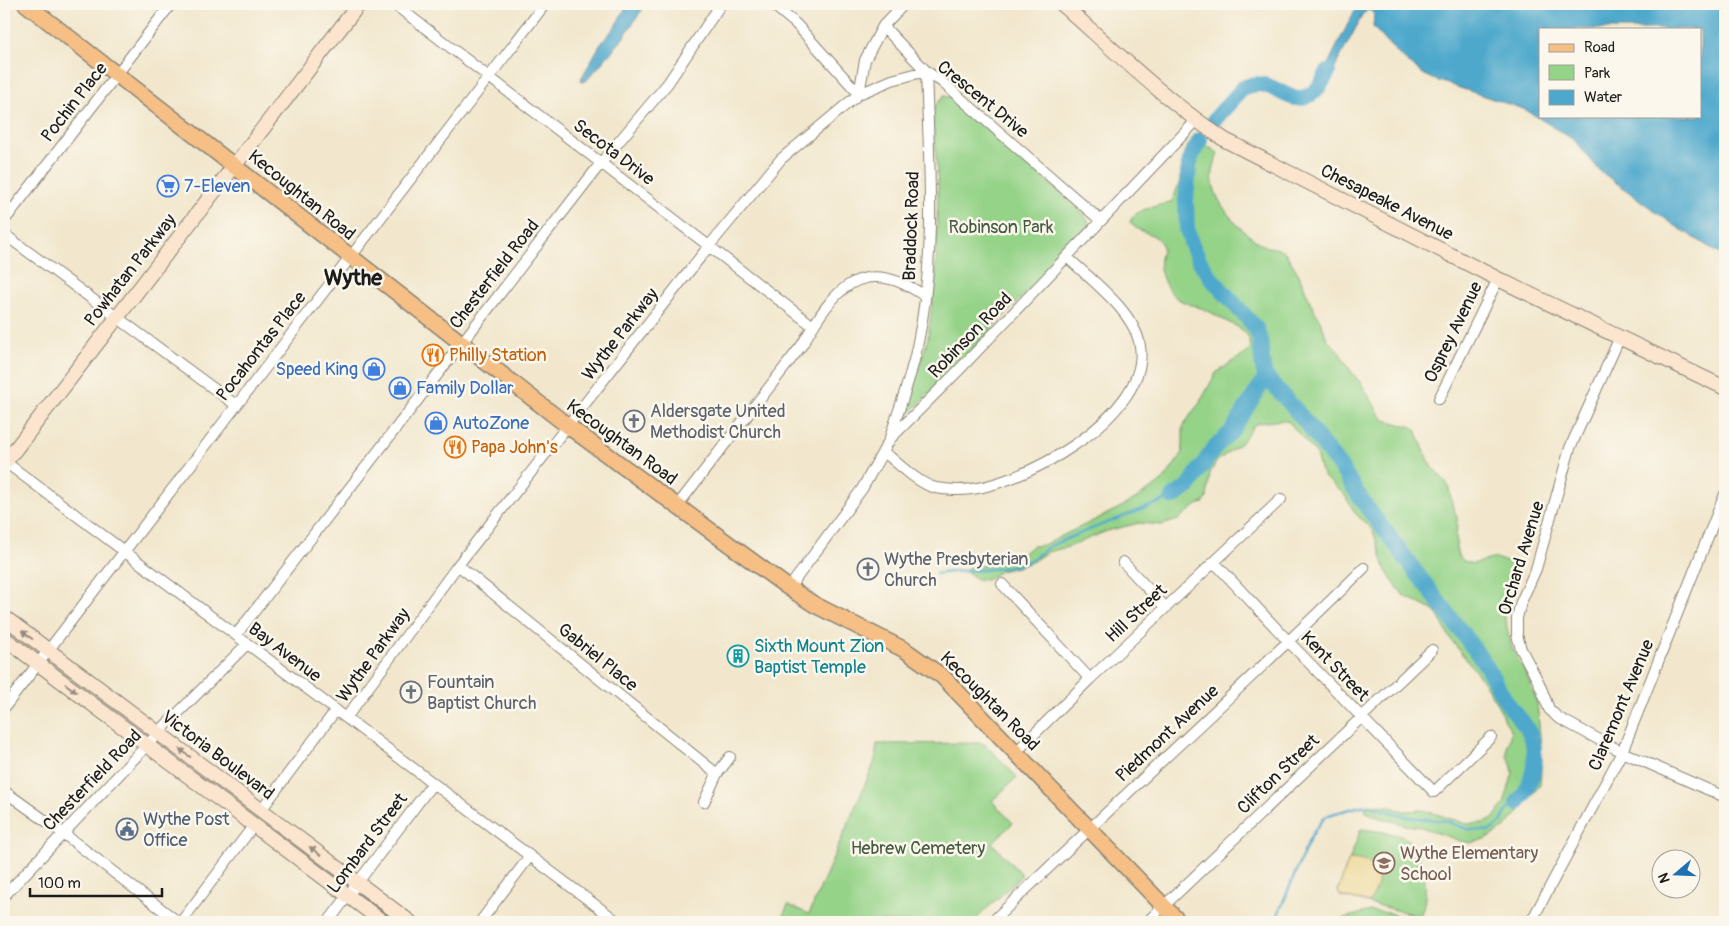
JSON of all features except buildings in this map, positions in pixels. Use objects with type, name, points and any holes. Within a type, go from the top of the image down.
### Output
[{"type":"main road","name":"Kecoughtan Road","points":[[26,4],[568,426],[677,506],[789,588],[815,604],[905,650],[943,677],[1179,922]]},
{"type":"main road","name":"Powhatan Parkway","points":[[4,462],[359,4]]},
{"type":"main road","name":"Chesapeake Avenue","points":[[1062,4],[1149,82],[1196,121],[1226,140],[1498,279],[1725,388]]},
{"type":"main road","name":"Victoria Boulevard","points":[[4,617],[410,922]]},
{"type":"main road","name":"Victoria Boulevard","points":[[4,638],[383,922]]},
{"type":"street","name":"Pochin Place","points":[[4,220],[171,4]]},
{"type":"street","name":"Secota Drive","points":[[394,4],[813,326]]},
{"type":"street","name":"Pocahontas Place","points":[[4,708],[545,4]]},
{"type":"street","name":"Chesterfield Road","points":[[236,635],[601,163],[668,83],[721,4]]},
{"type":"street","points":[[772,4],[796,24],[859,94]]},
{"type":"street","points":[[859,94],[865,60],[883,26],[904,4]]},
{"type":"street","points":[[883,26],[926,71]]},
{"type":"street","name":"Crescent Drive","points":[[859,94],[892,80],[926,71],[942,82],[1100,220]]},
{"type":"street","name":"Braddock Road","points":[[890,439],[917,348],[930,253],[926,71]]},
{"type":"street","name":"Wythe Parkway","points":[[346,718],[458,566],[709,246],[782,159],[859,94]]},
{"type":"street","name":"Robinson Road","points":[[789,588],[862,489],[890,439],[957,372],[1196,121]]},
{"type":"street","points":[[4,234],[236,405]]},
{"type":"street","points":[[883,451],[912,475],[933,487],[959,490],[982,486],[1007,479],[1063,454],[1102,423],[1118,407],[1132,389],[1140,367],[1140,346],[1134,328],[1121,309],[1067,256]]},
{"type":"street","points":[[677,506],[802,345],[813,326],[834,298],[845,287],[858,279],[873,276],[888,278],[909,285],[925,296]]},
{"type":"street","name":"Osprey Avenue","points":[[1438,399],[1498,279]]},
{"type":"street","name":"Orchard Avenue","points":[[1620,337],[1570,448],[1536,569],[1521,602],[1516,626],[1520,649],[1539,683],[1549,709],[1562,721],[1622,752],[1725,797]]},
{"type":"street","name":"Bay Avenue","points":[[4,462],[618,922]]},
{"type":"street","name":"Claremont Avenue","points":[[1531,922],[1622,752],[1725,494]]},
{"type":"street","name":"Hill Street","points":[[1016,752],[1165,607],[1281,499]]},
{"type":"street","points":[[1123,562],[1165,607]]},
{"type":"street","name":"Kent Street","points":[[1214,562],[1434,792],[1491,737]]},
{"type":"street","name":"Gabriel Place","points":[[458,566],[717,774]]},
{"type":"street","name":"Piedmont Avenue","points":[[992,922],[1289,642],[1364,568]]},
{"type":"street","points":[[1002,584],[1090,679]]},
{"type":"street","name":"Chesterfield Road","points":[[4,896],[247,644]]},
{"type":"street","name":"Clifton Street","points":[[1147,922],[1432,650]]},
{"type":"street","points":[[261,810],[336,710]]},
{"type":"street","points":[[704,802],[717,774],[730,757]]},
{"type":"street","name":"Lombard Street","points":[[328,922],[433,783]]},
{"type":"street","points":[[4,791],[180,922],[254,825]]},
{"type":"street","points":[[480,922],[530,856]]},
{"type":"green space","name":"Robinson Park","points":[[944,96],[951,97],[1084,214],[1088,221],[1087,228],[909,414],[906,409],[928,338],[936,268],[938,186],[933,117],[935,106]]},
{"type":"green space","points":[[1194,137],[1218,153],[1213,179],[1215,192],[1225,210],[1239,227],[1255,240],[1285,252],[1299,275],[1327,339],[1338,350],[1380,415],[1385,420],[1412,427],[1416,430],[1433,468],[1446,482],[1449,489],[1457,517],[1456,548],[1458,556],[1472,564],[1496,558],[1514,565],[1517,570],[1516,577],[1505,602],[1504,613],[1511,646],[1527,676],[1537,702],[1542,758],[1540,785],[1506,827],[1486,839],[1470,843],[1460,841],[1421,827],[1377,817],[1365,811],[1368,804],[1387,806],[1404,811],[1423,810],[1468,824],[1484,823],[1493,819],[1504,804],[1513,772],[1507,756],[1511,732],[1483,681],[1452,641],[1435,611],[1404,596],[1386,571],[1373,531],[1355,513],[1344,494],[1325,478],[1320,469],[1316,454],[1289,422],[1281,420],[1254,425],[1242,442],[1217,461],[1210,473],[1207,498],[1204,503],[1197,505],[1178,520],[1162,525],[1139,523],[1107,531],[1068,547],[1047,552],[1032,562],[1000,571],[986,580],[976,579],[965,570],[969,567],[987,565],[998,560],[1010,561],[1016,559],[1032,546],[1043,545],[1099,518],[1127,504],[1157,485],[1165,478],[1182,454],[1183,427],[1199,404],[1216,373],[1241,357],[1251,348],[1247,336],[1242,330],[1207,310],[1181,301],[1174,295],[1167,286],[1160,269],[1161,243],[1155,236],[1137,229],[1130,222],[1142,210],[1172,201],[1179,184],[1184,152]]},
{"type":"green space","name":"Hebrew Cemetery","points":[[981,743],[986,745],[1017,777],[992,801],[1013,823],[992,843],[1022,875],[973,922],[780,922],[788,905],[809,914],[875,761],[877,744]]},
{"type":"green space","points":[[1361,829],[1394,834],[1413,844],[1425,878],[1425,900],[1420,916],[1340,896],[1338,890]]},
{"type":"green space","points":[[1370,911],[1390,913],[1412,920],[1412,922],[1337,922]]},
{"type":"sand","points":[[1349,859],[1369,863],[1378,872],[1377,886],[1369,903],[1340,896],[1338,890]]},
{"type":"water","points":[[628,4],[646,4],[621,41],[587,80],[582,82],[582,77],[600,45],[614,28]]},
{"type":"water","points":[[1358,4],[1725,4],[1725,257],[1674,225],[1600,171],[1574,140],[1526,110],[1430,78],[1414,68],[1373,27],[1374,15],[1371,10],[1363,14],[1331,75],[1325,70]]},
{"type":"waterway","points":[[1215,119],[1243,88],[1254,84],[1264,85],[1288,96],[1296,98],[1305,97],[1316,90],[1328,72]]},
{"type":"waterway","points":[[1200,140],[1189,165],[1186,201],[1187,228],[1191,243],[1199,260],[1210,277],[1256,328],[1260,340],[1263,369],[1266,377],[1295,409],[1341,468],[1363,502],[1481,658],[1503,697],[1526,727],[1531,736],[1534,766],[1528,786],[1517,803]]},
{"type":"waterway","points":[[1173,497],[1188,487],[1215,447],[1231,432],[1266,377]]},
{"type":"waterway","points":[[936,574],[1002,568],[1023,563],[1031,560],[1052,545],[1173,497]]},
{"type":"waterway","points":[[1275,922],[1309,840],[1325,817],[1361,806],[1372,806],[1409,817],[1446,821],[1467,829],[1487,831],[1501,823],[1506,811],[1517,803]]},
{"type":"place","name":"7-Eleven","points":[[168,186]]},
{"type":"place","name":"Philly Station","points":[[433,355]]},
{"type":"place","name":"Speed King","points":[[374,369]]},
{"type":"place","name":"Family Dollar","points":[[400,388]]},
{"type":"place","name":"Aldersgate United Methodist Church","points":[[634,421]]},
{"type":"place","name":"AutoZone","points":[[436,423]]},
{"type":"place","name":"Papa John's","points":[[455,447]]},
{"type":"place","name":"Wythe Presbyterian Church","points":[[868,569]]},
{"type":"place","name":"Sixth Mount Zion Baptist Temple","points":[[738,656]]},
{"type":"place","name":"Fountain Baptist Church","points":[[411,692]]},
{"type":"place","name":"Wythe Post Office","points":[[127,829]]},
{"type":"place","name":"Wythe Elementary School","points":[[1384,863]]},
{"type":"district","name":"Wythe","points":[[353,277]]}]
